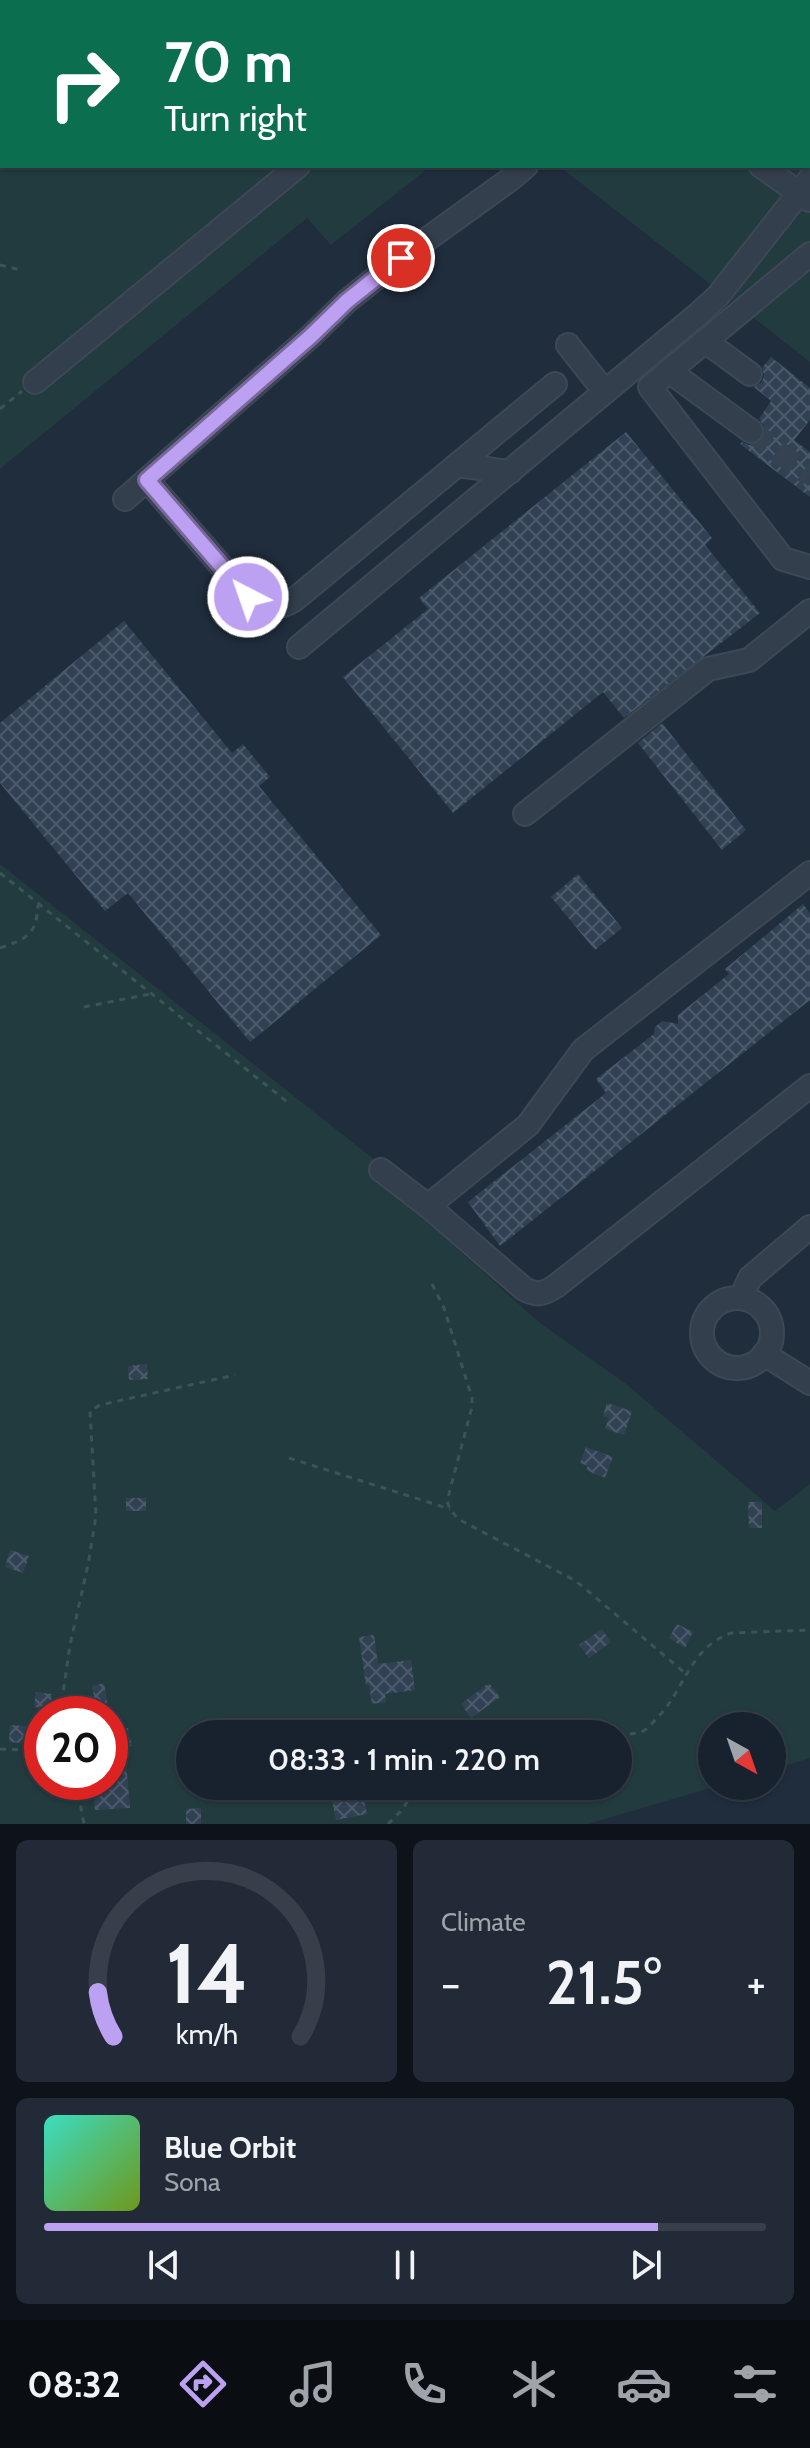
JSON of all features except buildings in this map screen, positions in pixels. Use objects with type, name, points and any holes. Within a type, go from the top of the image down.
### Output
[{"type":"street","points":[[35,382],[296,168]]},
{"type":"street","points":[[125,499],[347,301],[524,168]]},
{"type":"street","points":[[299,647],[718,296],[807,190],[765,168]]},
{"type":"street","points":[[810,254],[650,387],[783,559],[810,567]]},
{"type":"street","points":[[705,341],[750,374]]},
{"type":"street","points":[[568,345],[605,392]]},
{"type":"street","points":[[669,371],[751,431]]},
{"type":"street","points":[[147,480],[248,597],[271,608],[287,605],[555,384]]},
{"type":"street","points":[[489,439],[512,471]]},
{"type":"street","points":[[457,465],[512,471]]},
{"type":"street","points":[[525,814],[708,669],[749,660],[810,611]]},
{"type":"street","points":[[428,1206],[528,1125],[583,1050],[810,873]]},
{"type":"street","points":[[381,1170],[524,1289],[533,1294],[547,1292],[810,1086]]},
{"type":"street","points":[[741,1298],[750,1278],[810,1227]]},
{"type":"street","points":[[741,1298],[758,1305],[769,1319],[772,1337],[764,1354],[749,1366],[739,1368],[720,1364],[706,1351],[701,1332],[711,1309],[725,1300],[741,1298]]},
{"type":"street","points":[[764,1354],[810,1383]]},
{"type":"path","points":[[0,265],[21,270]]},
{"type":"path","points":[[0,409],[35,382]]},
{"type":"path","points":[[0,873],[291,1105]]},
{"type":"path","points":[[0,948],[24,939],[33,930],[38,905]]},
{"type":"path","points":[[84,1007],[150,994]]},
{"type":"path","points":[[432,1284],[444,1308],[472,1398],[447,1501],[450,1509],[458,1519],[576,1581],[685,1673]]},
{"type":"path","points":[[63,1696],[96,1516],[90,1411],[100,1405],[235,1375]]},
{"type":"path","points":[[289,1458],[450,1509]]},
{"type":"path","points":[[632,1733],[644,1731],[666,1709],[685,1673],[707,1646],[721,1637],[731,1633],[810,1630]]},
{"type":"path","points":[[0,1749],[24,1750]]},
{"type":"path","points":[[79,1800],[84,1824]]},
{"type":"path","points":[[388,1824],[408,1800]]},
{"type":"green space","points":[[0,168],[276,168],[286,180],[301,168],[428,168],[331,245],[307,218],[0,469]]},
{"type":"green space","points":[[562,168],[810,168],[810,362]]},
{"type":"green space","points":[[0,864],[380,1164],[372,1173],[540,1323],[625,1383],[775,1511],[810,1484],[810,1758],[786,1766],[786,1712],[698,1712],[698,1792],[588,1824],[0,1824]]},
{"type":"tunnel","points":[[751,431],[810,476]]},
{"type":"route","points":[[248,597],[147,480],[347,301],[401,258]]}]
